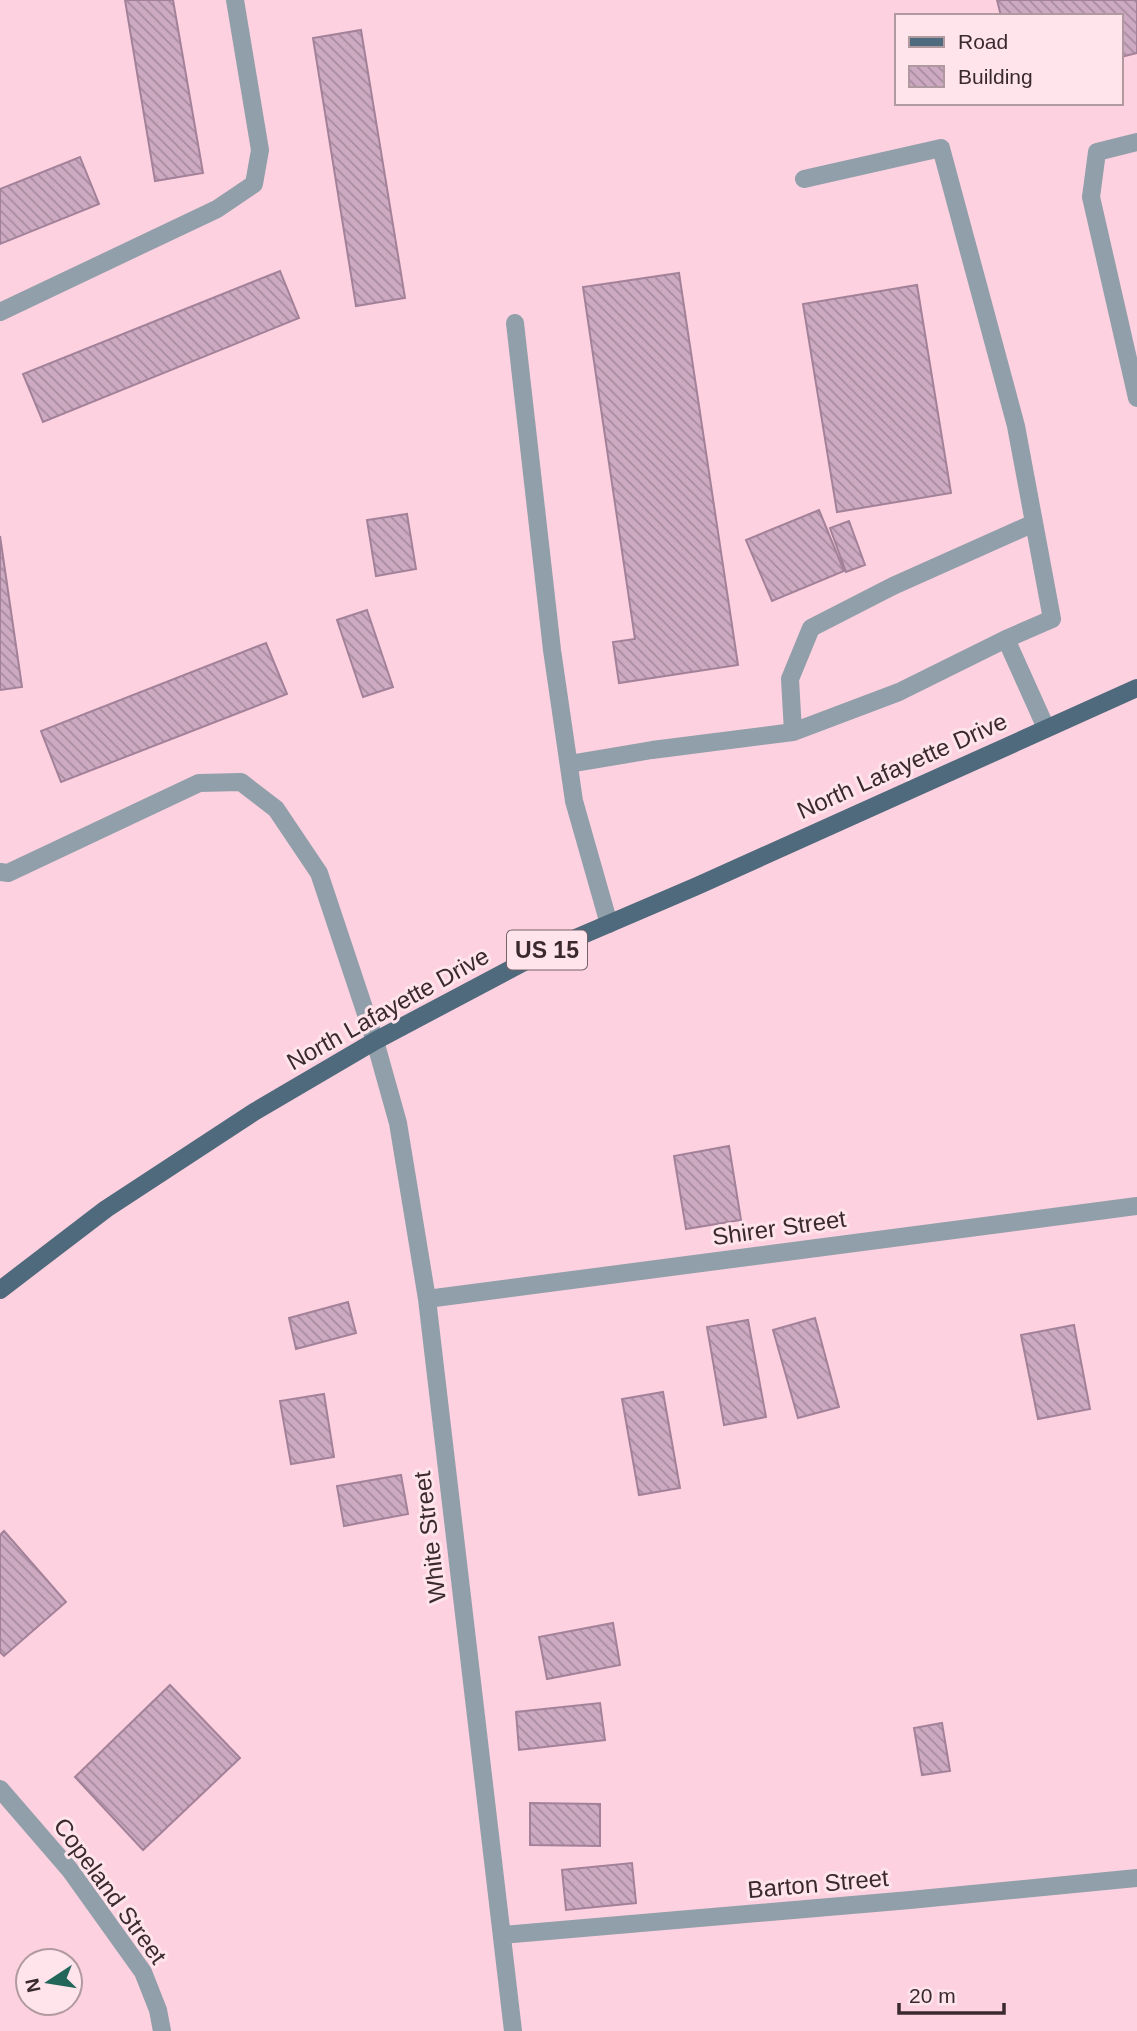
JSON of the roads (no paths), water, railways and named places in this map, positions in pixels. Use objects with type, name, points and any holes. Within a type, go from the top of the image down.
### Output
[{"type":"main road","name":"North Lafayette Drive","points":[[0,1290],[106,1209],[254,1112],[375,1041],[542,952],[1137,688]]},
{"type":"street","points":[[0,312],[217,209],[254,184],[260,150],[235,0]]},
{"type":"street","points":[[1137,142],[1097,152],[1091,197],[1137,398]]},
{"type":"street","points":[[569,765],[652,750],[793,732],[899,692],[1052,619],[1016,426],[941,148],[804,179]]},
{"type":"street","points":[[515,323],[552,650],[574,801],[609,924]]},
{"type":"street","points":[[793,732],[790,679],[811,628],[893,586],[1034,523]]},
{"type":"street","points":[[1006,639],[1046,728]]},
{"type":"street","name":"White Street","points":[[0,872],[8,873],[199,783],[241,782],[276,809],[319,873],[375,1041],[398,1123],[427,1299],[513,2031]]},
{"type":"street","name":"Shirer Street","points":[[427,1299],[1137,1206]]},
{"type":"street","name":"Copeland Street","points":[[0,1789],[70,1870],[143,1972],[158,2010],[162,2031]]},
{"type":"street","name":"Barton Street","points":[[502,1935],[896,1902],[1137,1878]]}]
